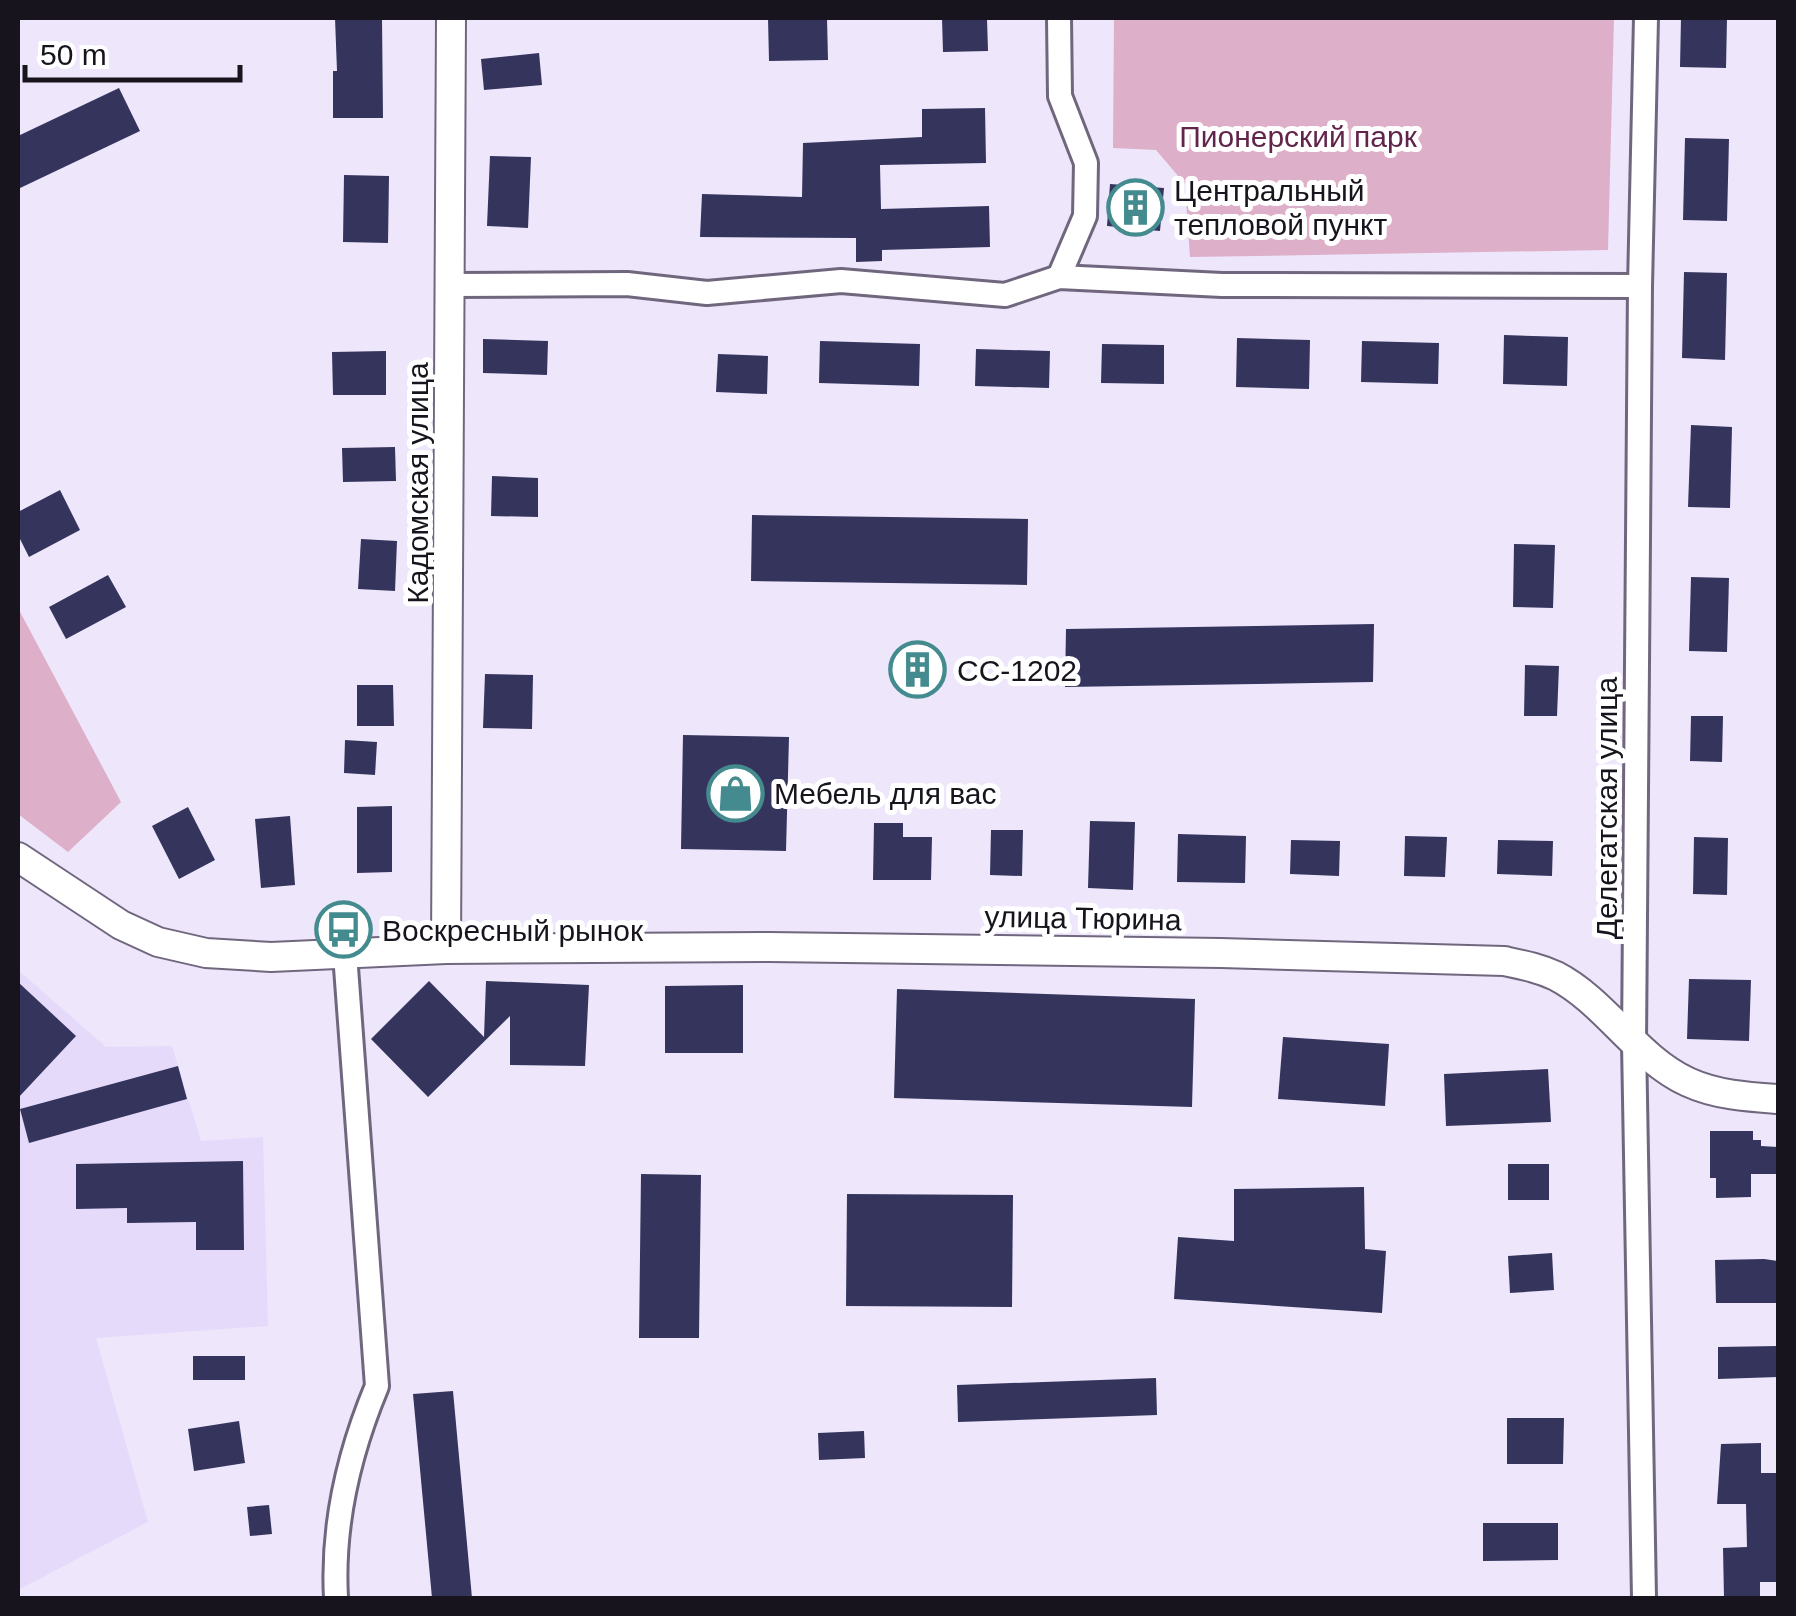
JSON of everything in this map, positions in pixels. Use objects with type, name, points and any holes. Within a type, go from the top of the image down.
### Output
[{"type":"street","name":"Кадомская улица","points":[[446,949],[451,18]]},
{"type":"street","points":[[1059,277],[1085,216],[1086,164],[1060,96],[1060,18]]},
{"type":"street","name":"Делегатская улица","points":[[1644,1598],[1634,1043],[1646,18]]},
{"type":"street","points":[[451,284],[627,284],[707,293],[841,281],[1005,295],[1059,277],[1222,285],[1640,286]]},
{"type":"street","name":"улица Тюрина","points":[[18,858],[121,925],[158,942],[206,953],[271,957],[446,949],[948,949],[1504,961],[1536,967],[1560,978],[1634,1043],[1690,1083],[1728,1094],[1778,1099]]},
{"type":"street","points":[[336,1598],[342,1500],[357,1434],[377,1386],[345,954]]},
{"type":"shaded area","points":[[18,970],[106,1047],[172,1046],[201,1141],[263,1137],[268,1326],[96,1338],[148,1522],[18,1590]]},
{"type":"green space","name":"Пионерский парк","points":[[1114,18],[1614,18],[1608,250],[1190,257],[1185,184],[1156,150],[1113,148]]},
{"type":"green space","points":[[18,608],[121,802],[68,852],[18,814]]},
{"type":"building","points":[[335,18],[382,18],[383,118],[333,118],[333,71],[337,71]]},
{"type":"building","points":[[768,18],[827,18],[828,60],[769,61]]},
{"type":"building","points":[[942,18],[987,18],[988,51],[943,52]]},
{"type":"building","points":[[1681,18],[1727,18],[1726,68],[1680,67]]},
{"type":"building","points":[[539,53],[542,85],[484,90],[481,59]]},
{"type":"building","points":[[119,88],[140,131],[18,189],[18,136]]},
{"type":"building","points":[[985,108],[986,163],[880,165],[881,209],[989,206],[990,247],[882,250],[882,261],[856,262],[856,238],[700,237],[702,194],[802,197],[803,143],[922,137],[922,109]]},
{"type":"building","points":[[1685,138],[1729,139],[1727,221],[1683,220]]},
{"type":"building","points":[[490,156],[531,157],[528,228],[487,226]]},
{"type":"building","points":[[344,175],[389,176],[388,243],[343,242]]},
{"type":"building","name":"Центральный тепловой пункт","points":[[1110,184],[1164,188],[1160,231],[1107,226]]},
{"type":"building","points":[[1684,272],[1727,273],[1725,360],[1682,358]]},
{"type":"building","points":[[1504,335],[1568,337],[1567,386],[1503,384]]},
{"type":"building","points":[[1237,338],[1310,340],[1309,389],[1236,387]]},
{"type":"building","points":[[483,339],[548,341],[547,375],[483,373]]},
{"type":"building","points":[[820,341],[920,344],[919,386],[819,383]]},
{"type":"building","points":[[1362,341],[1439,343],[1438,384],[1361,382]]},
{"type":"building","points":[[1102,344],[1164,345],[1164,384],[1101,383]]},
{"type":"building","points":[[976,349],[1050,351],[1049,388],[975,386]]},
{"type":"building","points":[[386,351],[386,395],[333,395],[332,352]]},
{"type":"building","points":[[718,354],[768,356],[767,394],[716,392]]},
{"type":"building","points":[[1691,425],[1732,427],[1730,508],[1688,507]]},
{"type":"building","points":[[395,447],[396,481],[343,482],[342,448]]},
{"type":"building","points":[[492,476],[538,478],[538,517],[491,516]]},
{"type":"building","points":[[60,490],[80,530],[29,557],[18,535],[18,512]]},
{"type":"building","points":[[752,515],[1028,519],[1027,585],[751,581]]},
{"type":"building","points":[[361,539],[397,541],[395,591],[358,589]]},
{"type":"building","points":[[1514,544],[1555,545],[1553,608],[1513,607]]},
{"type":"building","points":[[108,575],[126,607],[66,639],[49,607]]},
{"type":"building","points":[[1691,577],[1729,578],[1727,652],[1689,651]]},
{"type":"building","points":[[1374,624],[1373,682],[1065,687],[1066,629]]},
{"type":"building","name":"СС-1202","points":[[939,656],[940,682],[897,683],[897,658]]},
{"type":"building","points":[[1525,665],[1559,666],[1557,716],[1524,716]]},
{"type":"building","points":[[485,674],[533,675],[532,729],[483,728]]},
{"type":"building","points":[[357,685],[393,685],[394,726],[357,726]]},
{"type":"building","points":[[1691,716],[1723,716],[1722,762],[1690,761]]},
{"type":"building","name":"Мебель для вас","points":[[683,735],[789,737],[786,851],[681,849]]},
{"type":"building","points":[[345,740],[377,742],[375,775],[344,773]]},
{"type":"building","points":[[392,806],[392,872],[357,873],[357,807]]},
{"type":"building","points":[[188,807],[215,860],[179,879],[152,826]]},
{"type":"building","points":[[290,816],[295,885],[261,888],[255,819]]},
{"type":"building","points":[[1090,821],[1135,822],[1133,890],[1088,888]]},
{"type":"building","points":[[874,823],[903,823],[903,837],[932,837],[931,880],[873,880]]},
{"type":"building","points":[[991,830],[1023,830],[1022,876],[990,875]]},
{"type":"building","points":[[1178,834],[1246,836],[1245,883],[1177,882]]},
{"type":"building","points":[[1405,836],[1447,837],[1445,877],[1404,876]]},
{"type":"building","points":[[1694,837],[1728,838],[1727,895],[1693,894]]},
{"type":"building","points":[[1291,840],[1340,841],[1339,876],[1290,874]]},
{"type":"building","points":[[1498,840],[1553,841],[1552,876],[1497,874]]},
{"type":"building","points":[[1689,979],[1751,980],[1749,1041],[1687,1039]]},
{"type":"building","points":[[429,981],[484,1037],[486,981],[589,985],[585,1066],[510,1065],[510,1016],[428,1097],[371,1039]]},
{"type":"building","points":[[18,982],[76,1036],[18,1098]]},
{"type":"building","points":[[743,985],[743,1053],[665,1053],[665,986]]},
{"type":"building","points":[[897,989],[1195,999],[1192,1107],[894,1098]]},
{"type":"building","points":[[1283,1037],[1389,1044],[1385,1106],[1278,1099]]},
{"type":"building","points":[[178,1066],[187,1099],[29,1143],[20,1109]]},
{"type":"building","points":[[1548,1069],[1551,1122],[1446,1126],[1444,1074]]},
{"type":"building","points":[[1710,1131],[1753,1131],[1753,1140],[1761,1140],[1761,1146],[1778,1147],[1778,1174],[1751,1174],[1751,1197],[1716,1198],[1716,1178],[1710,1178]]},
{"type":"building","points":[[243,1161],[244,1250],[196,1250],[196,1222],[127,1223],[127,1208],[76,1209],[76,1164]]},
{"type":"building","points":[[1508,1164],[1549,1164],[1549,1200],[1508,1200]]},
{"type":"building","points":[[641,1174],[701,1175],[699,1338],[639,1338]]},
{"type":"building","points":[[1364,1187],[1365,1249],[1386,1251],[1382,1313],[1174,1299],[1178,1237],[1234,1241],[1234,1189]]},
{"type":"building","points":[[847,1194],[1013,1195],[1012,1307],[846,1306]]},
{"type":"building","points":[[1552,1253],[1554,1290],[1510,1293],[1508,1256]]},
{"type":"building","points":[[1715,1260],[1778,1261],[1778,1303],[1716,1303]]},
{"type":"building","points":[[1778,1346],[1778,1377],[1718,1379],[1718,1347]]},
{"type":"building","points":[[193,1356],[245,1356],[245,1380],[193,1380]]},
{"type":"building","points":[[1156,1378],[1157,1415],[958,1422],[957,1385]]},
{"type":"building","points":[[453,1391],[472,1598],[432,1598],[413,1394]]},
{"type":"building","points":[[1507,1418],[1564,1418],[1563,1464],[1507,1464]]},
{"type":"building","points":[[239,1421],[245,1463],[194,1471],[188,1429]]},
{"type":"building","points":[[864,1431],[865,1458],[819,1460],[818,1433]]},
{"type":"building","points":[[1761,1443],[1761,1473],[1776,1473],[1778,1582],[1760,1582],[1760,1598],[1724,1598],[1723,1548],[1747,1547],[1746,1504],[1717,1504],[1721,1444]]},
{"type":"building","points":[[269,1505],[272,1534],[250,1536],[247,1507]]},
{"type":"building","points":[[1483,1523],[1558,1523],[1558,1560],[1483,1561]]},
{"type":"place","name":"Центральный тепловой пункт","points":[[1135,207]]},
{"type":"place","name":"СС-1202","points":[[918,670]]},
{"type":"place","name":"Мебель для вас","points":[[735,793]]},
{"type":"place","name":"Воскресный рынок","points":[[343,930]]}]
